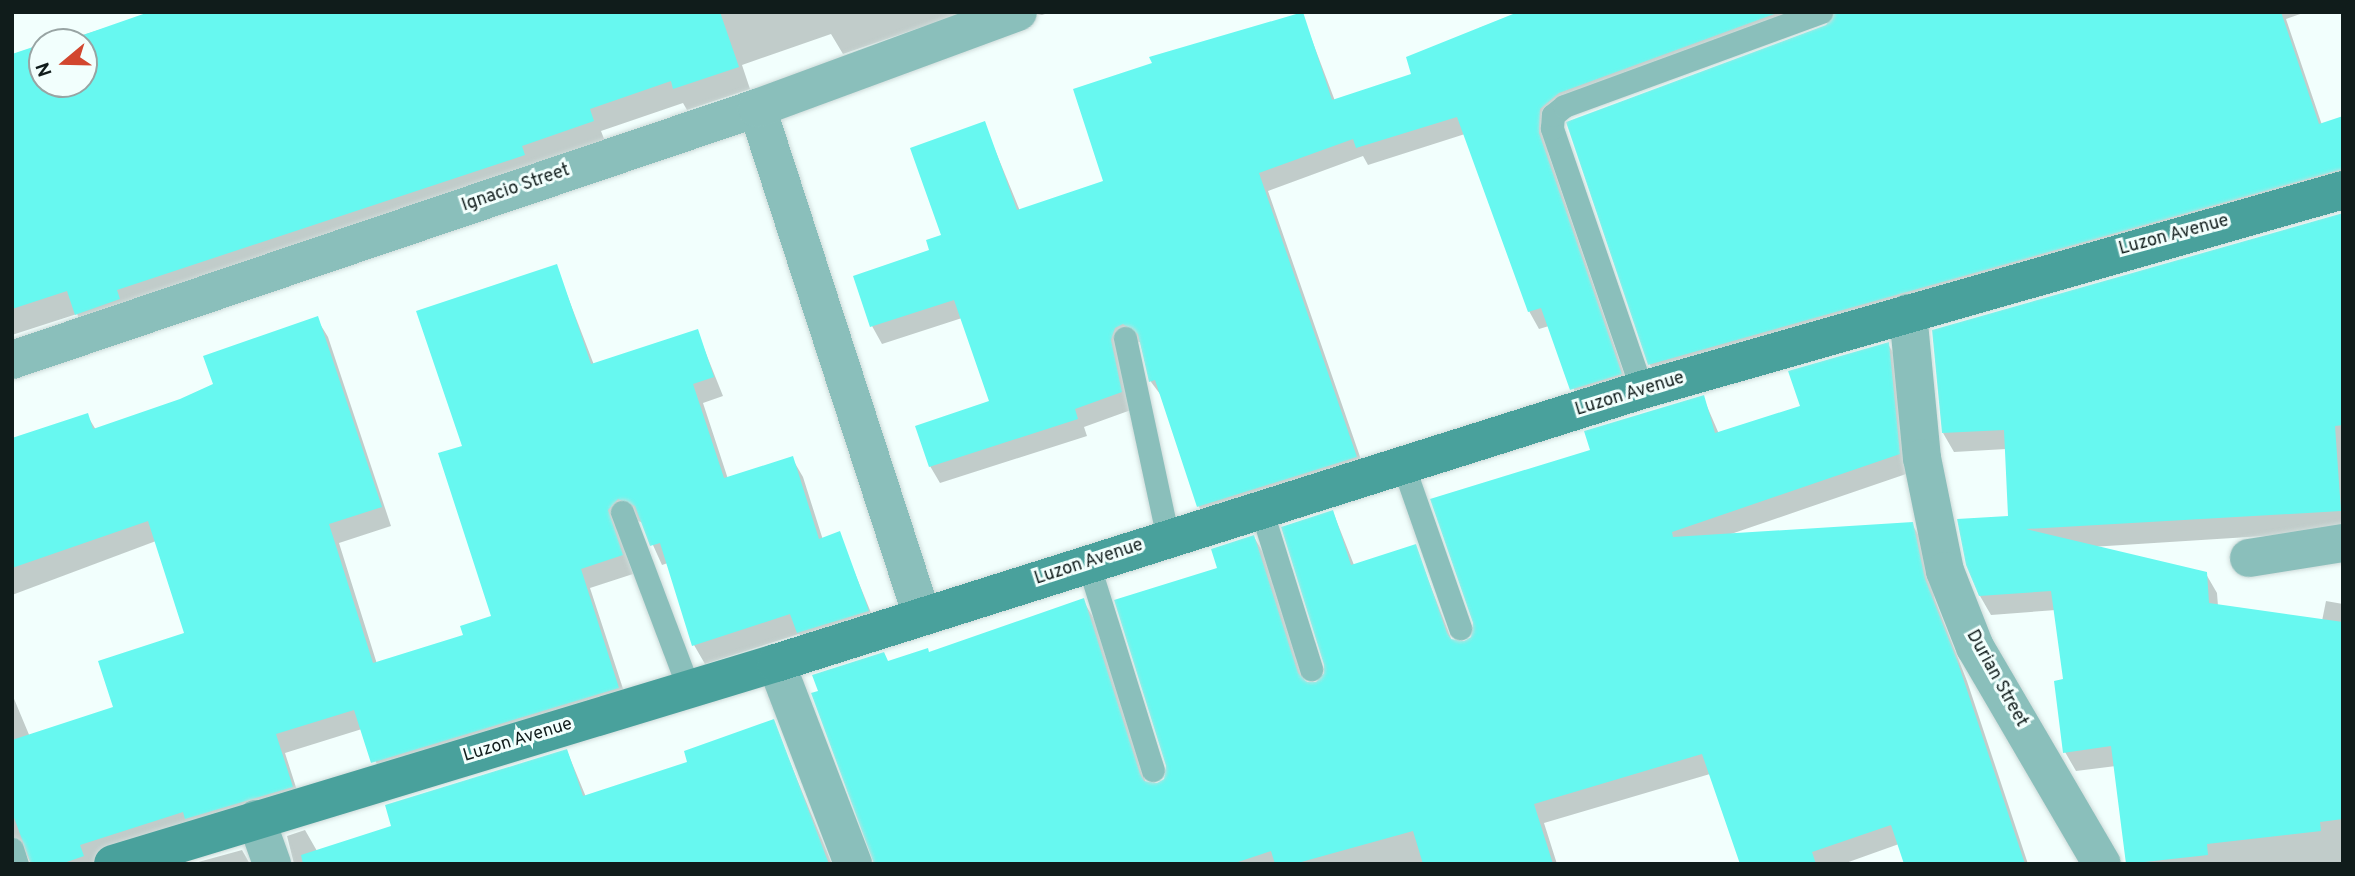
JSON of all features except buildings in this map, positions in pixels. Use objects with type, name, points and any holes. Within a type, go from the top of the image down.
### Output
[{"type":"main road","name":"Luzon Avenue","points":[[113,864],[689,690],[1642,390],[2343,190]]},
{"type":"street","name":"Ignacio Street","points":[[12,360],[757,108],[1018,12]]},
{"type":"street","points":[[757,108],[922,616]]},
{"type":"street","name":"Durian Street","points":[[1908,313],[1922,458],[1945,571],[1975,647],[2102,864]]},
{"type":"street","points":[[2249,558],[2343,543]]},
{"type":"street","points":[[776,663],[853,864]]},
{"type":"street","points":[[256,819],[272,864]]},
{"type":"lane","points":[[1642,390],[1552,128],[1553,115],[1564,106],[1821,12]]},
{"type":"lane","points":[[1125,338],[1168,538]]},
{"type":"lane","points":[[1403,465],[1460,628]]},
{"type":"lane","points":[[1261,509],[1311,669]]},
{"type":"lane","points":[[622,512],[689,690]]},
{"type":"lane","points":[[1088,563],[1153,770]]},
{"type":"lane","points":[[12,849],[17,864]]}]
